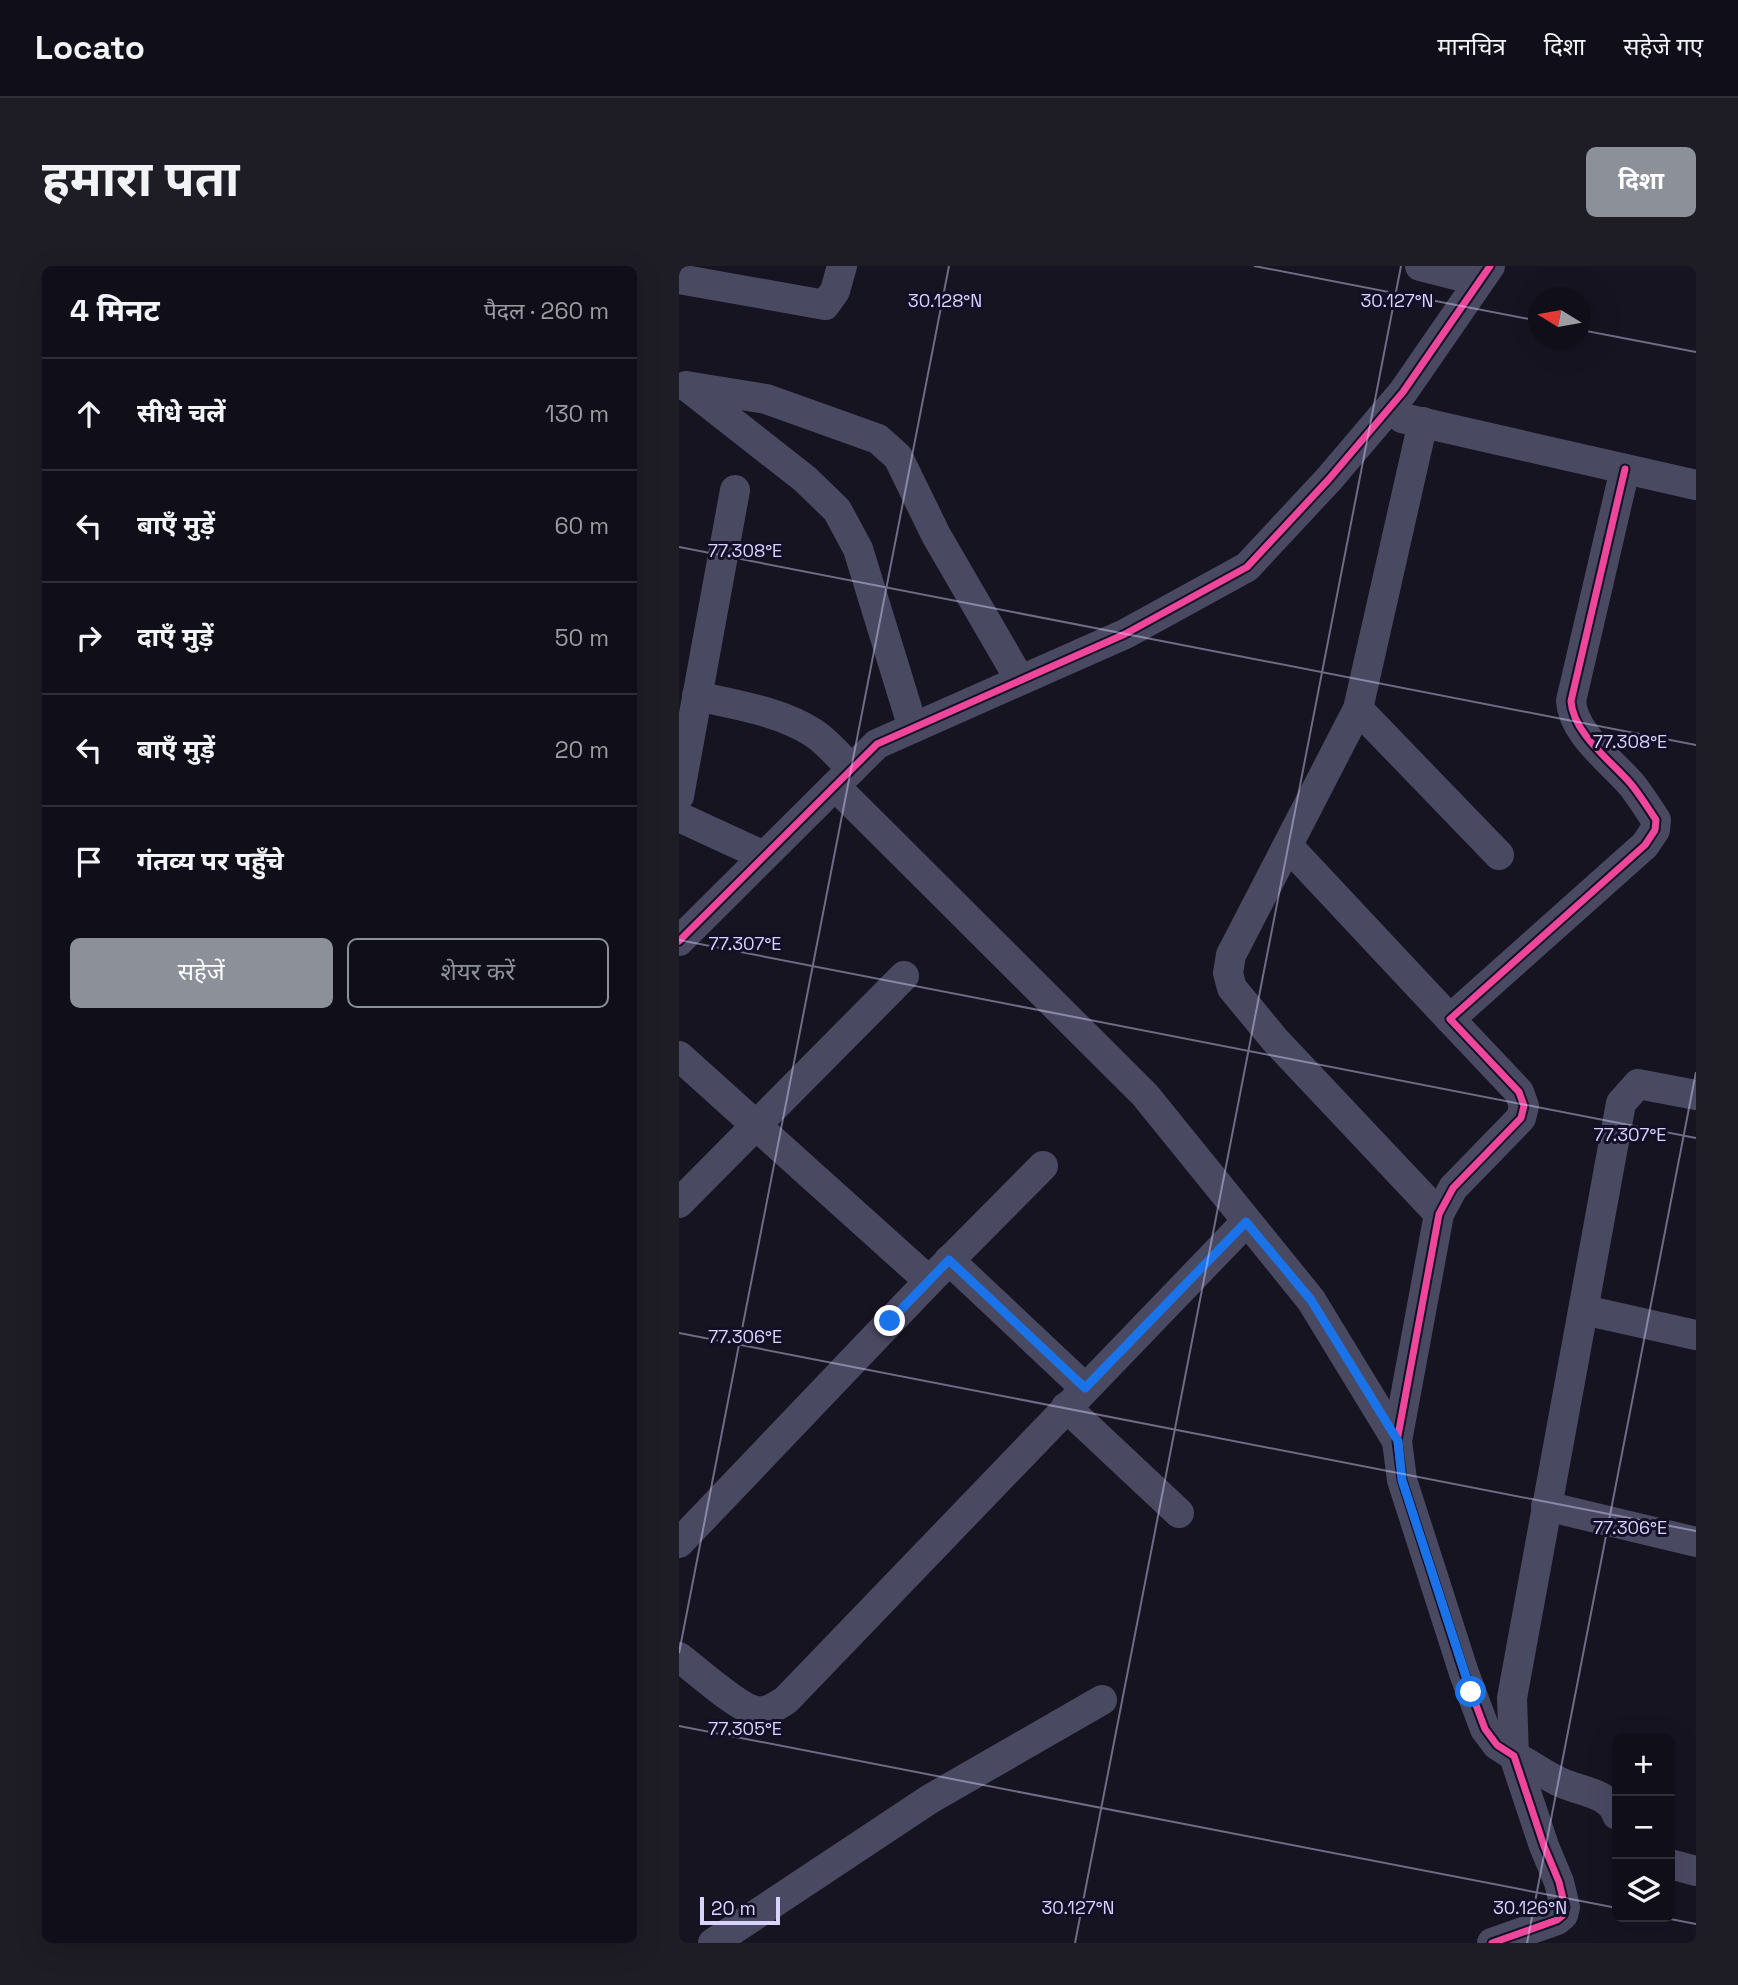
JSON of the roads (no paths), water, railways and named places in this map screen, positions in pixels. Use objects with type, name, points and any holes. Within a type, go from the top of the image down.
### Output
[{"type":"street","points":[[679,279],[825,305],[835,292],[842,266]]},
{"type":"street","points":[[679,941],[877,744],[1125,634],[1247,567],[1329,479],[1403,392],[1484,274],[1420,266]]},
{"type":"street","points":[[682,383],[766,399],[878,439],[898,457],[936,536],[1020,680]]},
{"type":"street","points":[[682,383],[805,479],[837,510],[858,549],[913,727]]},
{"type":"street","points":[[1385,414],[1696,485]]},
{"type":"street","points":[[1423,422],[1358,709],[1231,956],[1228,973],[1232,988],[1275,1040],[1439,1214]]},
{"type":"street","points":[[1450,1019],[1645,845],[1655,830],[1656,820],[1632,786],[1583,731],[1572,713],[1571,701],[1625,469]]},
{"type":"street","points":[[679,796],[735,490]]},
{"type":"street","points":[[697,696],[752,708],[813,732],[843,778],[1145,1095],[1311,1300],[1398,1441]]},
{"type":"street","points":[[1358,709],[1499,855]]},
{"type":"street","points":[[679,817],[764,856]]},
{"type":"street","points":[[1287,846],[1519,1092],[1524,1106],[1521,1118],[1453,1188],[1439,1214],[1404,1396],[1398,1441],[1402,1480],[1464,1673],[1485,1729],[1497,1745],[1514,1756],[1561,1783],[1586,1791],[1612,1806]]},
{"type":"street","points":[[679,1203],[904,976]]},
{"type":"street","points":[[679,1056],[756,1125],[939,1271],[1075,1397],[1179,1513]]},
{"type":"street","points":[[1492,1943],[1551,1923],[1563,1915],[1565,1907],[1559,1882],[1514,1756],[1512,1698],[1621,1103],[1638,1084],[1696,1095]]},
{"type":"street","points":[[679,1544],[1043,1166]]},
{"type":"street","points":[[679,1657],[736,1701],[755,1711],[773,1709],[786,1700],[1246,1222]]},
{"type":"street","points":[[1584,1310],[1696,1335]]},
{"type":"street","points":[[1546,1506],[1696,1542]]},
{"type":"street","points":[[713,1943],[930,1799],[1101,1700]]},
{"type":"street","points":[[1675,1865],[1696,1871]]}]
